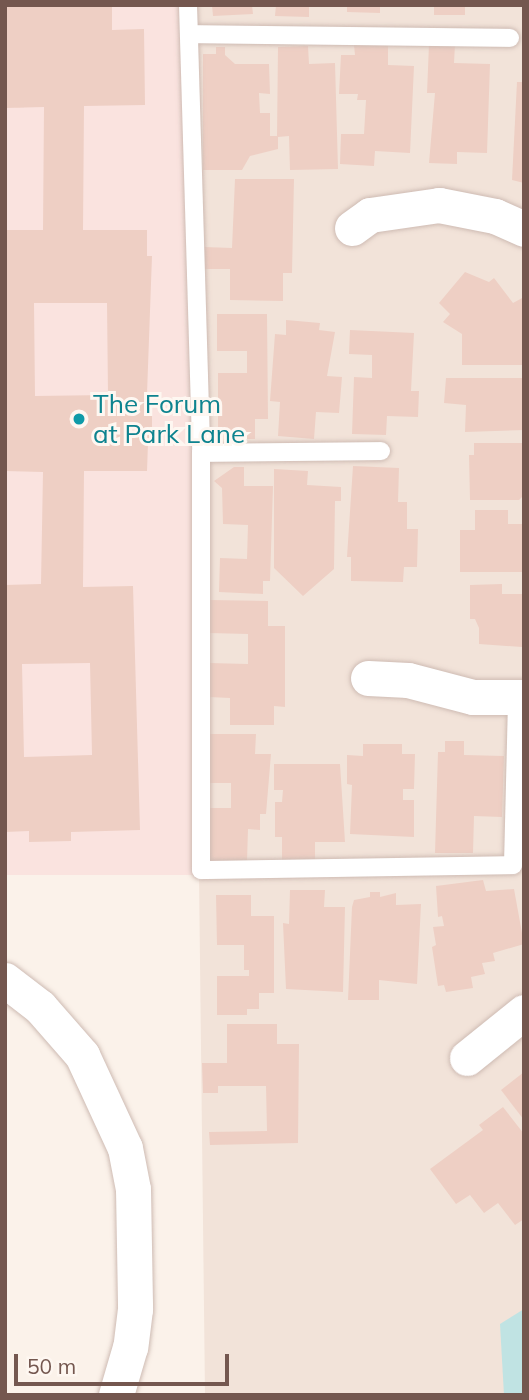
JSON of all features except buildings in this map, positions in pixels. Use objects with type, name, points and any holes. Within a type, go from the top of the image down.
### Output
[{"type":"street","points":[[352,228],[370,215],[439,205],[495,216],[524,229]]},
{"type":"street","points":[[368,678],[408,680],[473,697],[520,698]]},
{"type":"street","points":[[5,980],[40,1007],[82,1055],[125,1148],[133,1189],[135,1309],[130,1347],[116,1395]]},
{"type":"street","points":[[467,1058],[524,1012]]},
{"type":"lane","points":[[188,5],[201,453],[201,870],[513,865],[520,698]]},
{"type":"lane","points":[[189,34],[510,38]]},
{"type":"lane","points":[[201,453],[381,451]]},
{"type":"shaded area","points":[[5,5],[189,5],[199,875],[5,875]]},
{"type":"shaded area","points":[[189,5],[524,5],[524,1395],[205,1395]]},
{"type":"water","points":[[524,1309],[524,1395],[504,1395],[500,1324]]},
{"type":"place","name":"The Forum at Park Lane","points":[[79,419]]}]
